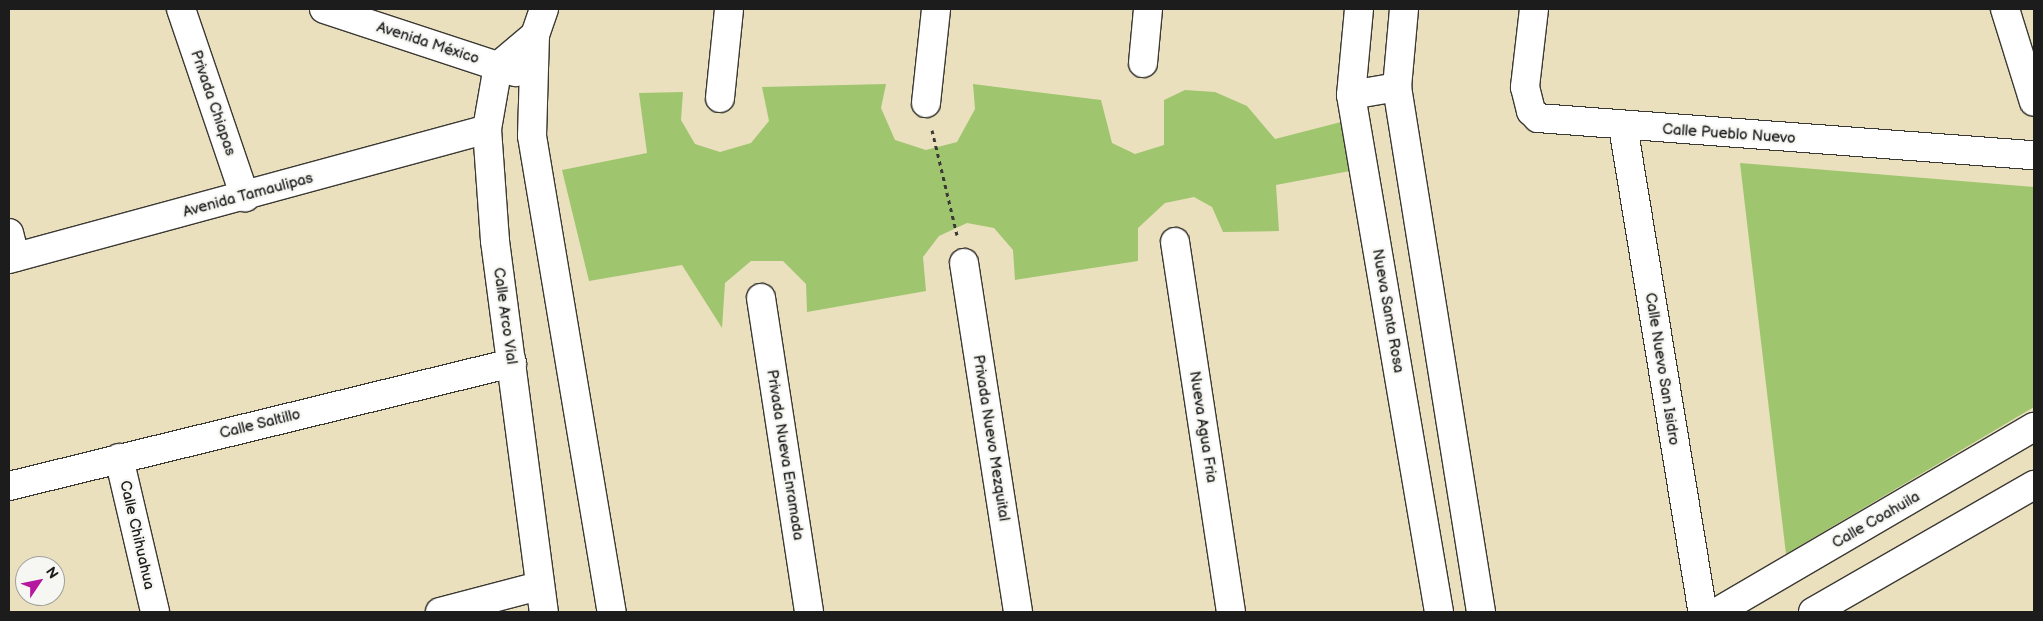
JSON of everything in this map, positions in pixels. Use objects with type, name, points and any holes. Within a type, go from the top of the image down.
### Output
[{"type":"street","name":"Privada Chiapas","points":[[181,9],[245,197]]},
{"type":"street","name":"Avenida México","points":[[324,9],[532,76]]},
{"type":"street","points":[[544,9],[535,36],[532,76],[532,136],[612,612]]},
{"type":"street","points":[[720,98],[729,9]]},
{"type":"street","points":[[926,103],[936,9]]},
{"type":"street","points":[[1143,63],[1148,9]]},
{"type":"street","name":"Nueva Santa Rosa","points":[[1359,9],[1351,95],[1439,612]]},
{"type":"street","points":[[1404,9],[1397,87],[1480,612]]},
{"type":"street","name":"Calle Pueblo Nuevo","points":[[1534,9],[1525,87],[1531,111],[1538,118],[1623,126],[2034,155]]},
{"type":"street","points":[[2005,9],[2034,102]]},
{"type":"street","points":[[498,66],[535,36]]},
{"type":"street","name":"Calle Arco Vial","points":[[498,66],[487,129],[494,224],[542,599]]},
{"type":"street","points":[[1351,95],[1397,87]]},
{"type":"street","name":"Calle Nuevo San Isidro","points":[[1623,126],[1702,612]]},
{"type":"street","name":"Avenida Tamaulipas","points":[[11,250],[245,197],[487,129]]},
{"type":"street","name":"Nueva Agua Fria","points":[[1174,242],[1231,612]]},
{"type":"street","name":"Privada Nuevo Mezquital","points":[[964,263],[1018,612]]},
{"type":"street","name":"Privada Nueva Enramada","points":[[761,298],[808,612]]},
{"type":"street","name":"Calle Saltillo","points":[[9,486],[512,363]]},
{"type":"street","name":"Calle Coahuila","points":[[1717,612],[2034,427]]},
{"type":"street","name":"Calle Chihuahua","points":[[119,458],[155,612]]},
{"type":"street","points":[[1813,612],[2034,484]]},
{"type":"street","points":[[440,612],[542,599]]},
{"type":"path","points":[[926,103],[964,263]]},
{"type":"green space","points":[[886,84],[881,108],[895,140],[926,150],[957,142],[975,109],[973,84],[1101,100],[1112,143],[1135,154],[1164,145],[1164,100],[1185,90],[1215,92],[1247,106],[1275,139],[1345,121],[1350,171],[1276,185],[1279,231],[1223,232],[1212,207],[1194,197],[1165,203],[1138,228],[1138,261],[1015,280],[1013,250],[994,228],[967,223],[939,236],[923,257],[926,291],[807,312],[806,284],[783,261],[751,261],[725,283],[722,328],[682,265],[589,281],[562,170],[647,153],[639,93],[683,92],[681,120],[695,144],[720,152],[751,143],[769,121],[762,87]]},
{"type":"green space","points":[[1740,163],[2034,187],[2034,407],[1786,554]]}]
